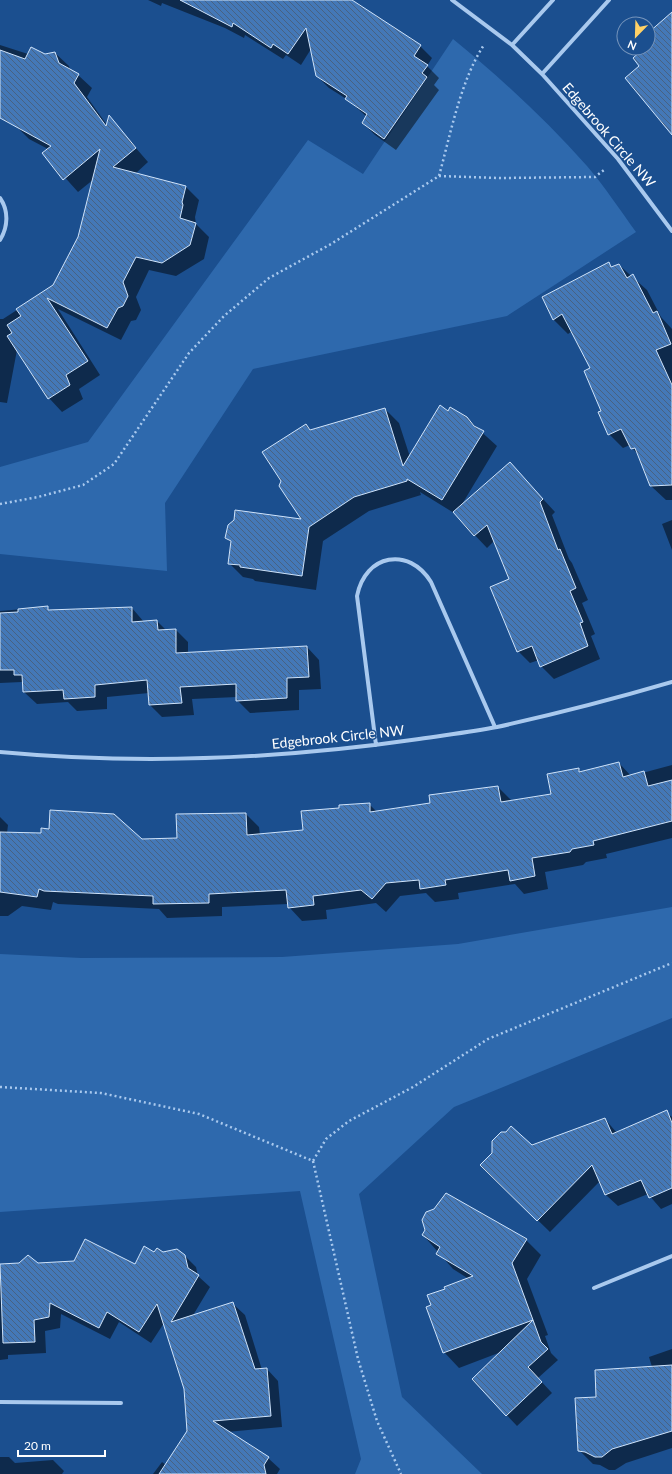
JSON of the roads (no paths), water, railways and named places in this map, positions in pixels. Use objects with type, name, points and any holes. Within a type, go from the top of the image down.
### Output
[{"type":"street","name":"Edgebrook Circle NW","points":[[452,0],[512,46],[542,74],[618,159],[672,231]]},
{"type":"street","points":[[512,46],[553,0]]},
{"type":"street","points":[[542,74],[609,0]]},
{"type":"street","points":[[0,198],[6,212],[7,224],[0,240]]},
{"type":"street","points":[[376,745],[357,596],[360,585],[369,570],[384,561],[395,559],[406,560],[417,565],[425,572],[432,582],[495,727]]},
{"type":"street","name":"Edgebrook Circle NW","points":[[0,752],[44,756],[121,758],[258,757],[376,745],[495,727],[589,706],[672,682]]},
{"type":"street","points":[[594,1288],[672,1256]]},
{"type":"street","points":[[0,1402],[121,1402]]}]
